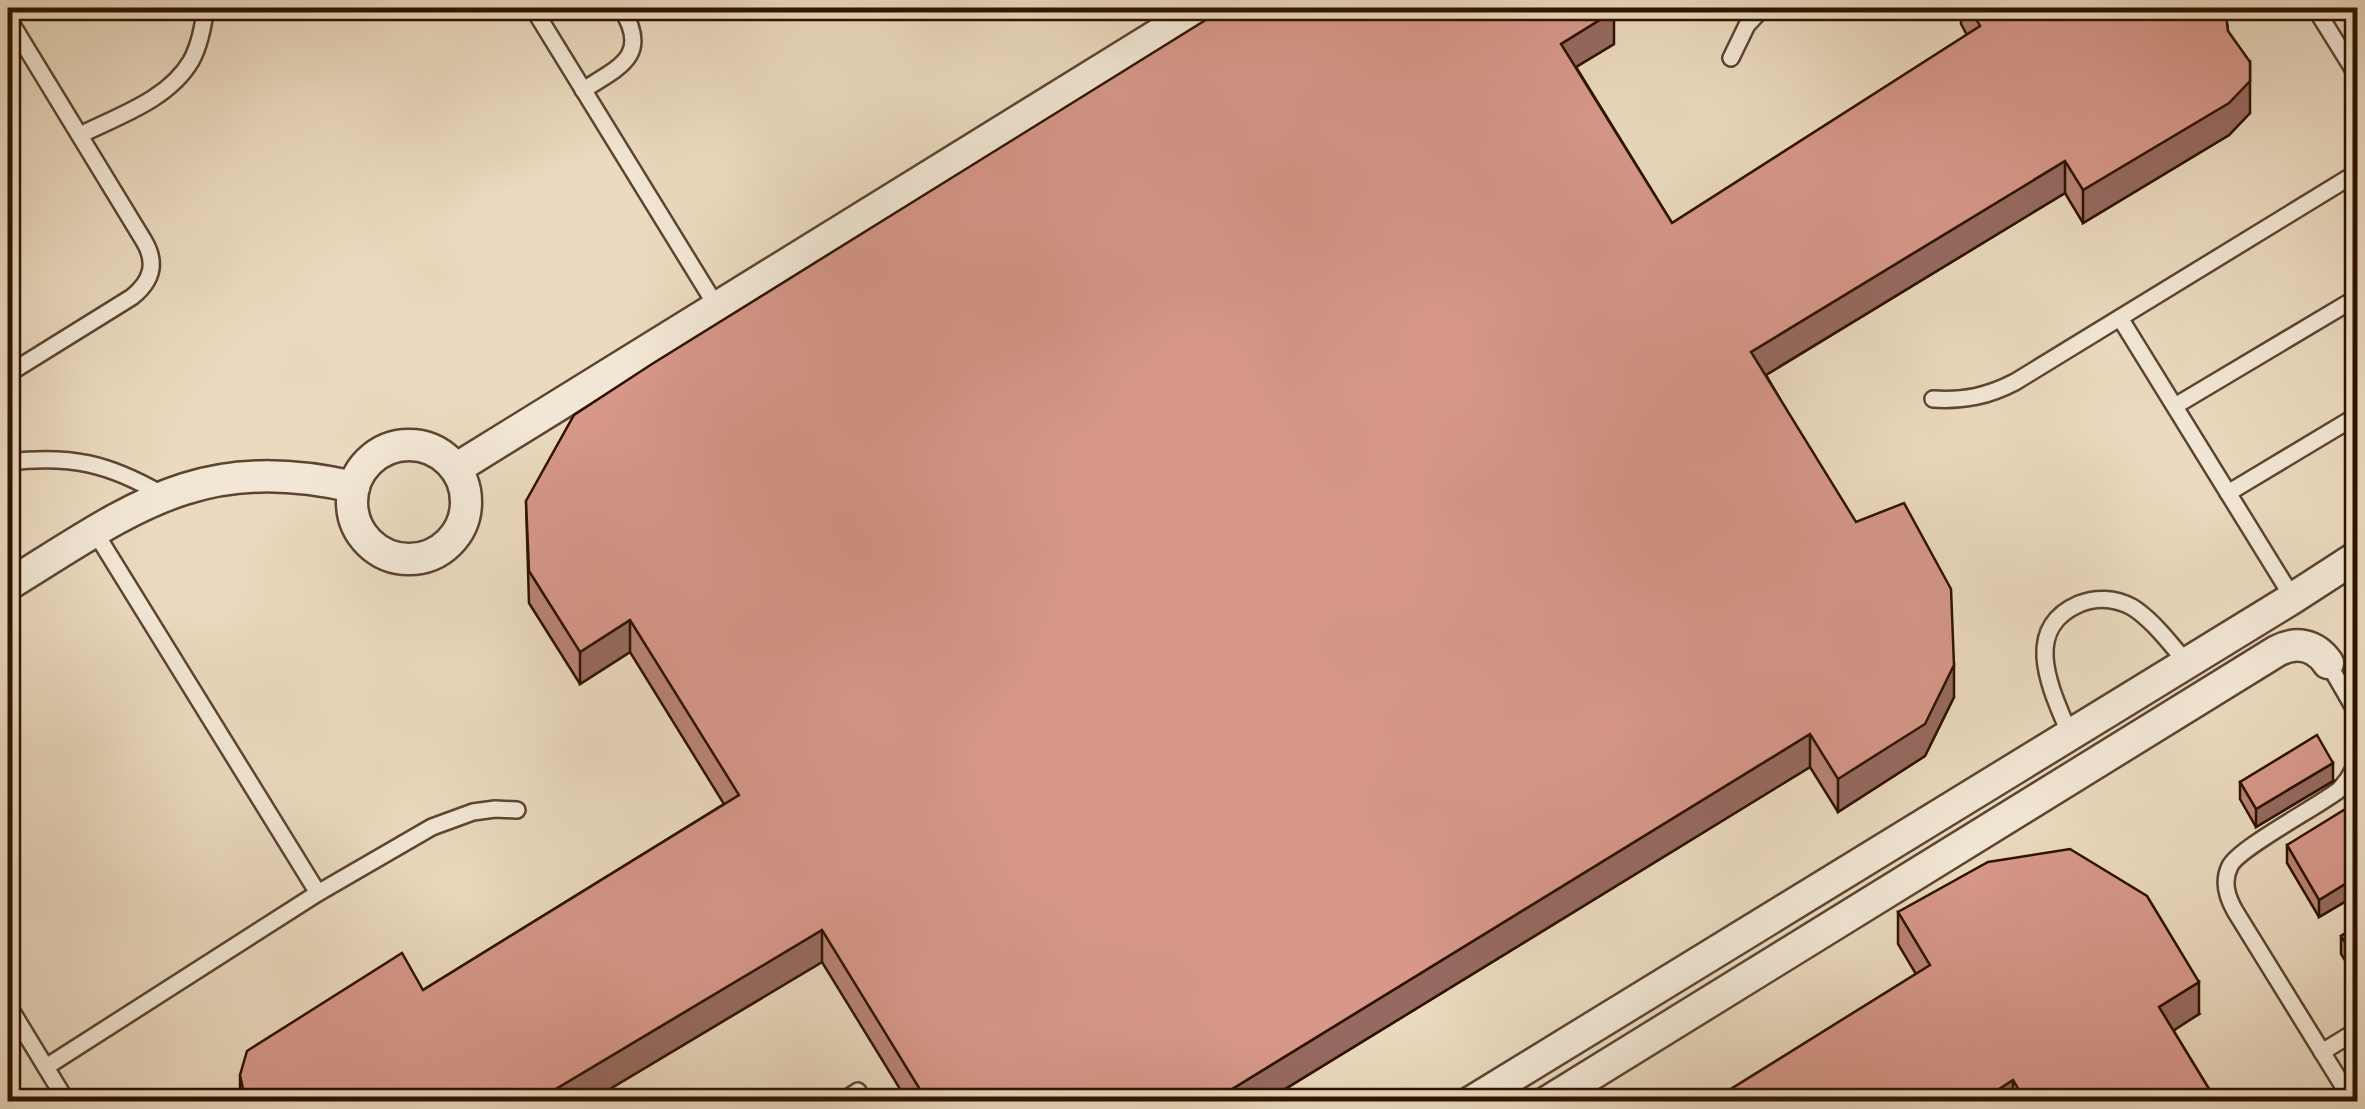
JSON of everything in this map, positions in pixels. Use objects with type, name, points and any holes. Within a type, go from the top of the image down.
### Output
[{"type":"street","points":[[457,468],[1200,8]]},
{"type":"street","points":[[416,444],[445,456],[457,468],[467,502],[456,535],[444,548],[411,560],[377,550],[364,538],[352,505],[354,487],[370,459],[399,445],[416,444]]},
{"type":"street","points":[[8,585],[128,511],[163,494],[200,483],[278,475],[354,487]]},
{"type":"street","points":[[1471,1102],[2358,556]]},
{"type":"street","points":[[1547,1102],[2276,652],[2294,645],[2314,648],[2328,663]]},
{"type":"lane","points":[[80,135],[160,94],[178,77],[198,45],[206,8]]},
{"type":"lane","points":[[534,8],[717,307]]},
{"type":"lane","points":[[583,90],[623,65],[631,54],[634,36],[621,8]]},
{"type":"lane","points":[[1731,58],[1748,25],[1763,8]]},
{"type":"lane","points":[[2272,8],[2286,8]]},
{"type":"lane","points":[[2315,8],[2358,77]]},
{"type":"lane","points":[[8,18],[149,249],[152,260],[147,283],[132,297],[8,374]]},
{"type":"lane","points":[[1933,398],[1954,400],[1996,392],[2015,382],[2358,172]]},
{"type":"lane","points":[[2175,406],[2358,298]]},
{"type":"lane","points":[[2120,318],[2293,598]]},
{"type":"lane","points":[[2228,493],[2358,415]]},
{"type":"lane","points":[[8,462],[56,459],[104,466],[163,494]]},
{"type":"lane","points":[[95,532],[318,893]]},
{"type":"lane","points":[[2070,735],[2044,662],[2050,631],[2072,608],[2104,599],[2136,609],[2188,663]]},
{"type":"lane","points":[[2328,663],[2358,715]]},
{"type":"lane","points":[[2353,1102],[2229,900],[2226,878],[2229,868],[2244,852],[2339,790],[2358,761]]},
{"type":"lane","points":[[46,1067],[318,893],[432,827],[452,818],[495,809],[517,810]]},
{"type":"lane","points":[[8,1005],[67,1102]]},
{"type":"lane","points":[[2322,1052],[2358,1030]]},
{"type":"lane","points":[[841,1102],[858,1090]]},
{"type":"building","points":[[1225,8],[1611,8],[1614,11],[1561,44],[1672,223],[1980,26],[1970,8],[2225,8],[2228,31],[2250,62],[2250,81],[2229,103],[2083,190],[2065,161],[1751,352],[1856,522],[1904,503],[1951,589],[1954,665],[1925,724],[1838,779],[1810,734],[1211,1102],[916,1102],[924,1096],[822,930],[534,1102],[249,1102],[240,1075],[247,1051],[402,953],[423,990],[739,795],[630,620],[580,652],[529,571],[526,501],[574,415]]},
{"type":"building","points":[[2317,735],[2333,763],[2256,809],[2240,782]]},
{"type":"building","points":[[2352,805],[2358,813],[2358,876],[2319,900],[2287,845]]},
{"type":"building","points":[[2070,849],[2147,896],[2199,982],[2159,1007],[2217,1102],[2026,1102],[2013,1080],[1979,1102],[1710,1102],[1930,965],[1898,912],[1988,862]]},
{"type":"building","points":[[2358,926],[2358,963],[2341,936]]}]
